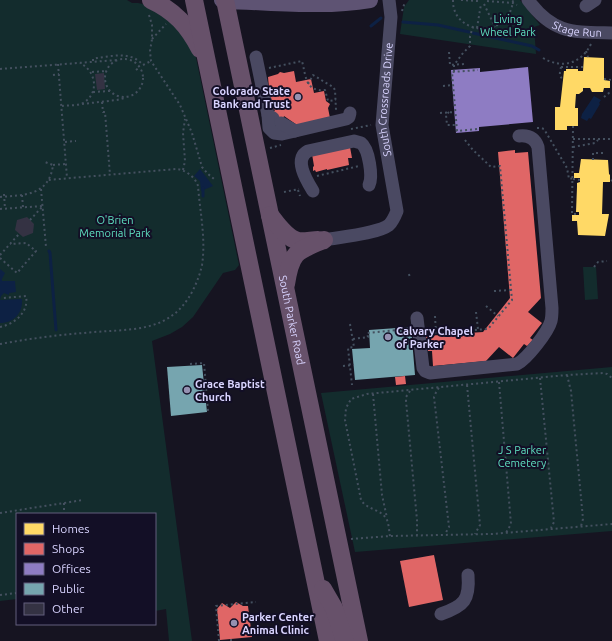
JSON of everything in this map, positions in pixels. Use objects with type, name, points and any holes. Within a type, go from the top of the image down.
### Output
[{"type":"highway","points":[[194,0],[328,641]]},
{"type":"highway","name":"South Parker Road","points":[[224,0],[359,641]]},
{"type":"highway","points":[[150,7],[170,10],[180,19],[194,37],[207,62]]},
{"type":"highway","points":[[270,215],[283,231],[296,240],[324,240]]},
{"type":"highway","points":[[285,291],[288,272],[294,257],[301,250],[324,240]]},
{"type":"highway","points":[[313,569],[334,608],[345,641]]},
{"type":"main road","points":[[224,0],[327,4],[345,4],[370,0]]},
{"type":"street","name":"South Crossroads Drive","points":[[324,240],[381,229],[390,224],[397,211],[382,125],[390,26],[389,0]]},
{"type":"street","name":"Stage Run","points":[[524,4],[556,26],[577,32],[612,33]]},
{"type":"street","points":[[256,57],[274,118],[295,131],[346,120],[349,117],[350,112],[335,112]]},
{"type":"street","points":[[415,323],[423,368],[425,371],[430,373],[517,364],[525,359],[547,329],[551,320],[552,308],[538,146],[537,142],[525,136]]},
{"type":"street","points":[[310,185],[303,171],[301,161],[304,154],[308,151],[354,142],[361,143],[366,149],[371,177],[369,185]]},
{"type":"street","points":[[440,614],[461,605],[466,597],[469,586],[468,575]]},
{"type":"path","points":[[453,0],[453,6],[459,17],[466,24],[485,30],[495,27],[506,18],[513,0]]},
{"type":"path","points":[[461,0],[478,0],[481,4],[477,28]]},
{"type":"path","points":[[484,4],[487,0],[524,4]]},
{"type":"path","points":[[484,4],[495,27]]},
{"type":"path","points":[[150,7],[152,24],[150,51],[151,61],[177,100],[192,133],[200,163],[208,174],[214,178]]},
{"type":"path","points":[[152,40],[166,24]]},
{"type":"path","points":[[474,27],[470,36],[470,46],[462,53],[454,65],[454,72],[452,72],[457,131],[477,129]]},
{"type":"path","points":[[561,65],[577,60],[586,52],[591,43]]},
{"type":"path","points":[[449,52],[450,65],[464,64]]},
{"type":"path","points":[[586,52],[588,57]]},
{"type":"path","points":[[93,62],[93,60],[97,58],[124,55],[134,58],[143,65],[151,61]]},
{"type":"path","points":[[543,58],[552,63],[561,65],[584,67]]},
{"type":"path","points":[[0,69],[126,59],[132,60],[140,67],[144,77],[142,85],[136,93],[127,98],[62,106]]},
{"type":"path","points":[[110,91],[106,81],[106,71],[111,64],[118,60]]},
{"type":"path","points":[[263,69],[302,61],[310,87],[316,90],[325,90],[328,101],[336,100]]},
{"type":"path","points":[[79,63],[86,66],[92,72],[94,84],[93,92],[82,104]]},
{"type":"path","points":[[58,64],[68,179]]},
{"type":"path","points":[[561,65],[559,75],[564,80]]},
{"type":"path","points":[[136,70],[140,67]]},
{"type":"path","points":[[454,72],[478,70]]},
{"type":"path","points":[[92,72],[106,71]]},
{"type":"path","points":[[53,75],[59,74]]},
{"type":"path","points":[[308,84],[313,75],[333,87],[335,90],[336,100],[335,112]]},
{"type":"path","points":[[604,79],[612,80]]},
{"type":"path","points":[[443,86],[453,85]]},
{"type":"path","points":[[604,97],[609,92],[612,94],[612,89]]},
{"type":"path","points":[[93,92],[110,91],[118,96],[127,98]]},
{"type":"path","points":[[102,102],[103,112],[105,112],[110,175]]},
{"type":"path","points":[[449,112],[446,115],[447,125],[456,124]]},
{"type":"path","points":[[440,113],[455,112]]},
{"type":"path","points":[[183,170],[185,161],[183,133],[185,117]]},
{"type":"path","points":[[573,126],[572,214],[579,214]]},
{"type":"path","points":[[525,136],[534,130],[540,128],[544,129],[567,168],[569,178],[580,180]]},
{"type":"path","points":[[573,147],[595,143],[598,139]]},
{"type":"path","points":[[573,140],[612,139]]},
{"type":"path","points":[[425,334],[488,329],[512,300],[500,166],[490,167],[465,140]]},
{"type":"path","points":[[64,142],[76,141]]},
{"type":"path","points":[[593,160],[593,152],[605,153]]},
{"type":"path","points":[[45,162],[53,165],[66,164]]},
{"type":"path","points":[[0,197],[4,195],[31,194],[41,188],[48,180],[53,165]]},
{"type":"path","points":[[284,192],[310,185],[319,175],[331,171],[361,166]]},
{"type":"path","points":[[0,344],[49,336],[140,329],[166,320],[181,308],[196,284],[202,263],[203,251],[198,183],[183,170],[176,169],[48,180]]},
{"type":"path","points":[[41,188],[46,247]]},
{"type":"path","points":[[298,189],[300,196]]},
{"type":"path","points":[[4,195],[5,209]]},
{"type":"path","points":[[22,195],[23,207]]},
{"type":"path","points":[[0,209],[43,206]]},
{"type":"path","points":[[30,220],[43,206]]},
{"type":"path","points":[[0,254],[19,234]]},
{"type":"path","points":[[0,258],[17,273],[36,251],[26,243],[10,244]]},
{"type":"path","points":[[594,267],[598,262],[607,261]]},
{"type":"path","points":[[494,291],[511,290]]},
{"type":"path","points":[[0,327],[16,320],[25,311],[27,302],[26,296],[3,298]]},
{"type":"path","points":[[486,306],[498,316]]},
{"type":"path","points":[[476,312],[478,329]]},
{"type":"path","points":[[435,316],[436,333]]},
{"type":"path","points":[[353,339],[368,337],[367,333],[415,323]]},
{"type":"path","points":[[350,324],[354,347],[348,348],[352,385]]},
{"type":"path","points":[[190,364],[204,363],[208,411]]},
{"type":"path","points":[[343,366],[354,365]]},
{"type":"path","points":[[387,520],[384,515],[363,504],[361,500],[346,420],[346,408],[351,399],[373,394],[440,387],[567,375],[612,373]]},
{"type":"path","points":[[607,374],[612,378]]},
{"type":"path","points":[[567,375],[571,392],[583,519],[581,526]]},
{"type":"path","points":[[540,378],[554,522],[551,528]]},
{"type":"path","points":[[498,382],[511,524],[506,533]]},
{"type":"path","points":[[467,385],[480,526],[475,534]]},
{"type":"path","points":[[440,387],[434,397],[449,527],[445,534]]},
{"type":"path","points":[[410,390],[406,397],[406,401],[417,520],[416,536]]},
{"type":"path","points":[[373,394],[382,495],[390,536]]},
{"type":"path","points":[[0,513],[83,500]]},
{"type":"path","points":[[64,503],[64,513]]},
{"type":"path","points":[[337,540],[390,536],[506,533],[612,524]]},
{"type":"path","points":[[0,595],[16,593]]},
{"type":"path","points":[[219,641],[216,606],[256,602]]},
{"type":"green space","name":"O'Brien Memorial Park","points":[[0,0],[127,0],[132,3],[147,5],[161,12],[194,48],[239,265],[235,270],[223,273],[193,317],[182,327],[170,334],[152,341],[192,641],[169,641],[166,609],[156,611],[156,513],[16,513],[16,599],[0,601]]},
{"type":"green space","name":"Living Wheel Park","points":[[409,0],[520,0],[540,25],[534,27],[536,54],[400,34],[404,7]]},
{"type":"green space","points":[[583,267],[596,267],[598,299],[585,300]]},
{"type":"green space","name":"J S Parker Cemetery","points":[[612,367],[612,531],[355,552],[321,393]]},
{"type":"water","points":[[594,96],[601,100],[599,103],[600,104],[591,119],[589,118],[587,121],[581,118],[582,114]]},
{"type":"water","points":[[200,169],[213,186],[201,191],[200,181],[194,176]]},
{"type":"water","points":[[0,269],[5,273],[2,281],[15,281],[16,292],[9,293],[9,295],[4,293],[0,300]]},
{"type":"water","points":[[22,299],[21,309],[17,316],[5,323],[0,323],[0,300]]},
{"type":"building: Homes","points":[[584,57],[604,58],[604,80],[610,81],[610,88],[604,88],[603,92],[592,92],[590,88],[583,88],[583,91],[576,94],[575,108],[578,108],[578,126],[567,126],[567,130],[555,130],[555,107],[560,107],[564,71],[566,71],[566,69],[578,69],[578,71],[583,71]]},
{"type":"building: Homes","points":[[581,159],[608,160],[610,182],[603,182],[602,214],[609,214],[605,236],[578,235],[577,221],[572,221],[572,215],[579,215],[579,212],[576,212],[577,183],[580,182],[580,178],[574,178],[574,173],[579,173]]},
{"type":"building: Shops","name":"Colorado State Bank and Trust","points":[[294,71],[296,82],[311,79],[314,93],[324,91],[326,101],[330,104],[328,108],[330,118],[300,127],[284,116],[279,129],[273,113],[275,110],[272,108],[268,90],[268,77],[280,72],[284,73]]},
{"type":"building: Shops","points":[[350,147],[352,158],[348,158],[349,165],[316,172],[315,170],[313,171],[314,166],[312,154]]},
{"type":"building: Shops","points":[[515,150],[515,153],[528,152],[541,298],[528,312],[542,323],[530,338],[533,340],[527,346],[524,344],[513,358],[499,347],[486,361],[433,366],[432,351],[428,351],[426,336],[483,332],[510,298],[498,152]]},
{"type":"building: Shops","points":[[405,376],[406,384],[396,385],[395,377]]},
{"type":"building: Shops","points":[[434,555],[443,600],[409,607],[400,561]]},
{"type":"building: Shops","name":"Parker Center Animal Clinic","points":[[236,602],[243,606],[248,606],[252,637],[220,640],[217,609],[222,603],[230,608]]},
{"type":"building: Offices","points":[[528,67],[533,122],[479,127],[479,131],[456,133],[451,70],[480,68],[480,72]]},
{"type":"building: Public","points":[[411,327],[415,375],[355,380],[352,349],[370,348],[369,330]]},
{"type":"building: Public","name":"Grace Baptist Church","points":[[202,365],[207,412],[171,416],[167,367]]},
{"type":"building: Other","points":[[104,73],[105,89],[97,90],[95,74]]},
{"type":"building: Other","points":[[27,217],[34,224],[33,233],[23,237],[15,230],[17,220]]},
{"type":"waterway","points":[[371,26],[381,18]]},
{"type":"waterway","points":[[403,22],[438,25],[469,32]]},
{"type":"waterway","points":[[473,33],[532,46],[539,50]]},
{"type":"waterway","points":[[203,188],[203,196]]},
{"type":"waterway","points":[[49,251],[56,330]]},
{"type":"place","name":"Colorado State Bank and Trust","points":[[298,97]]},
{"type":"place","name":"Calvary Chapel of Parker","points":[[388,337]]},
{"type":"place","name":"Grace Baptist Church","points":[[187,390]]},
{"type":"place","name":"Parker Center Animal Clinic","points":[[234,623]]}]
